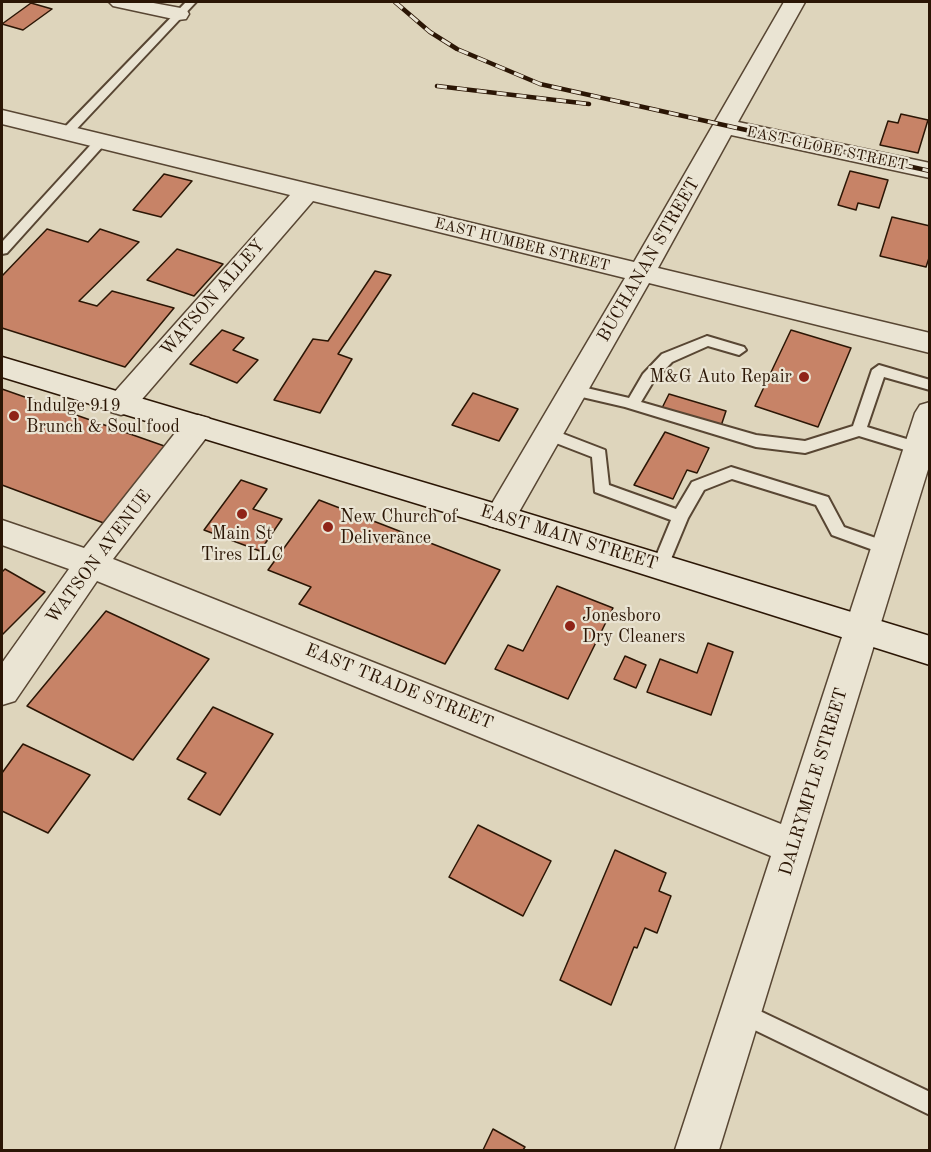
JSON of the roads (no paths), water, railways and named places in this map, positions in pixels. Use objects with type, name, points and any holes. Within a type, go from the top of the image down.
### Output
[{"type":"street","points":[[120,2],[185,8]]},
{"type":"street","name":"BUCHANAN STREET","points":[[500,517],[641,274],[794,2]]},
{"type":"street","name":"EAST HUMBER STREET","points":[[2,117],[306,193],[930,343]]},
{"type":"street","name":"EAST GLOBE STREET","points":[[724,126],[930,171]]},
{"type":"street","name":"WATSON ALLEY","points":[[121,404],[306,193]]},
{"type":"street","name":"EAST MAIN STREET","points":[[2,367],[500,517],[930,651]]},
{"type":"street","name":"DALRYMPLE STREET","points":[[697,1150],[930,413]]},
{"type":"street","name":"WATSON AVENUE","points":[[2,690],[91,564],[198,426]]},
{"type":"street","name":"EAST TRADE STREET","points":[[2,531],[91,564],[794,847]]},
{"type":"lane","points":[[67,132],[185,8]]},
{"type":"lane","points":[[2,250],[108,143]]},
{"type":"lane","points":[[632,405],[648,378],[666,358],[707,341],[739,350]]},
{"type":"lane","points":[[859,430],[879,370],[930,385]]},
{"type":"lane","points":[[574,390],[756,441],[805,447],[859,430],[918,448]]},
{"type":"lane","points":[[548,434],[600,454],[602,488],[680,517]]},
{"type":"lane","points":[[660,566],[680,517],[698,486],[731,473],[822,501],[838,531],[887,549]]},
{"type":"lane","points":[[741,1013],[930,1104]]},
{"type":"railway","points":[[395,2],[430,32],[457,49],[540,84],[930,171]]},
{"type":"railway","points":[[437,86],[589,104]]},
{"type":"place","name":"M&G Auto Repair","points":[[804,377]]},
{"type":"place","name":"Indulge 919 Brunch & Soul food","points":[[14,416]]},
{"type":"place","name":"Main St Tires LLC","points":[[242,514]]},
{"type":"place","name":"New Church of Deliverance","points":[[328,527]]},
{"type":"place","name":"Jonesboro Dry Cleaners","points":[[570,626]]}]
